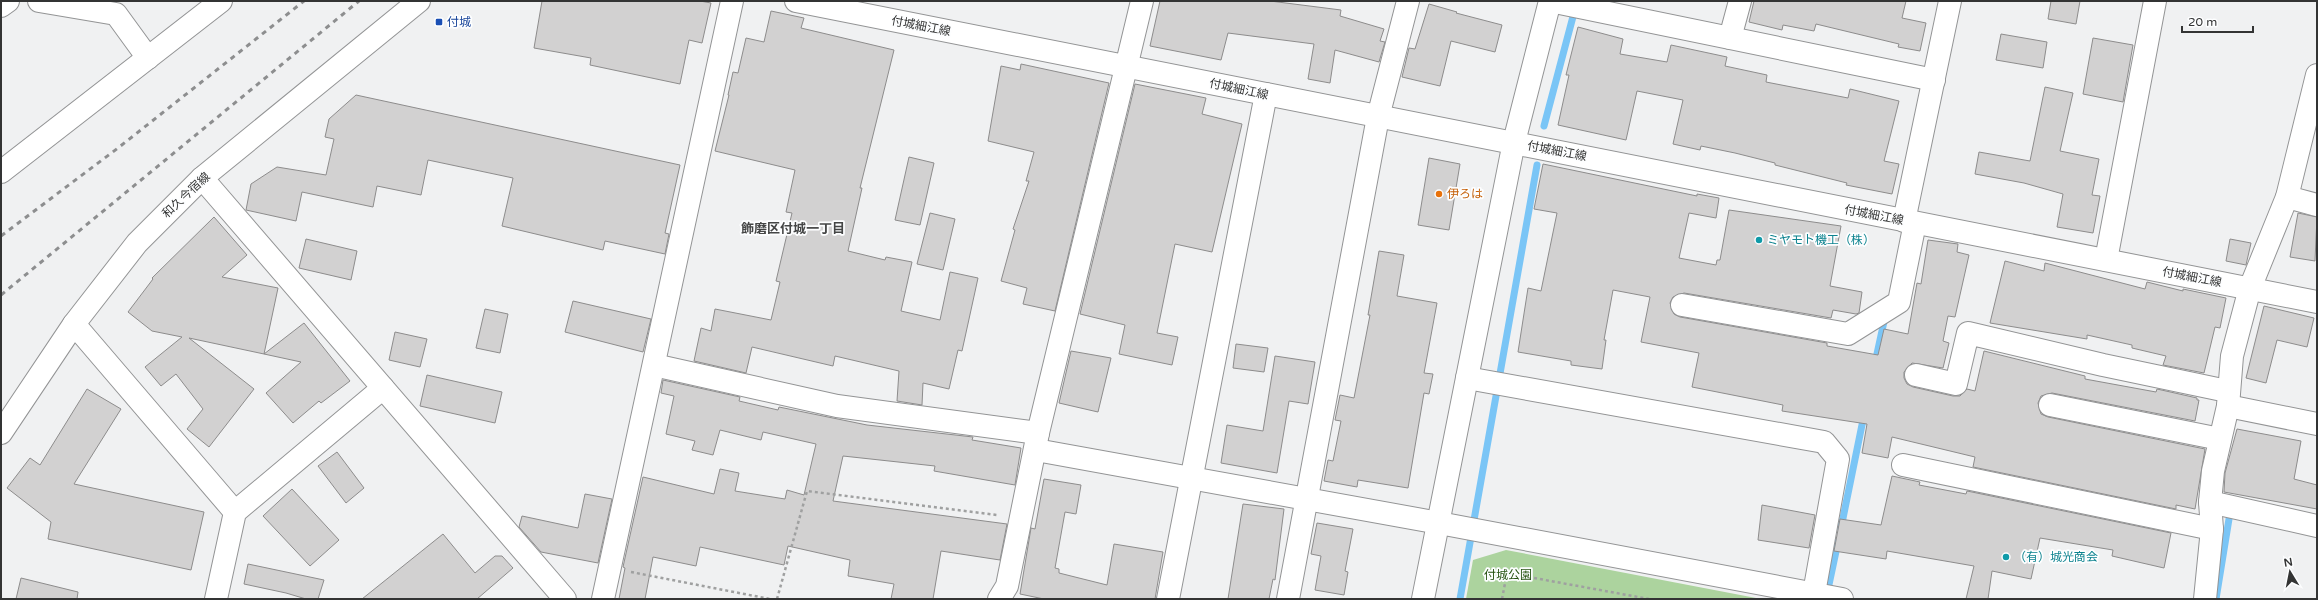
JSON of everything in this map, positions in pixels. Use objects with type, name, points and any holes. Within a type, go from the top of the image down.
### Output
[{"type":"street","points":[[1,6],[8,1]]},
{"type":"street","points":[[39,1],[116,14],[148,58]]},
{"type":"street","points":[[1,172],[221,1]]},
{"type":"street","name":"和久今宿線","points":[[1,433],[74,324],[136,243],[202,178],[419,1]]},
{"type":"street","points":[[603,599],[611,569],[732,1]]},
{"type":"street","name":"付城細江線","points":[[796,1],[2317,302]]},
{"type":"street","points":[[999,599],[1007,586],[1037,441],[1142,1]]},
{"type":"street","points":[[1288,599],[1378,117],[1408,1]]},
{"type":"street","points":[[1422,599],[1439,523],[1514,142],[1550,1],[1934,80]]},
{"type":"street","points":[[1730,38],[1740,1]]},
{"type":"street","points":[[1682,305],[1848,334],[1899,302],[1910,222],[1934,80],[1950,1]]},
{"type":"street","points":[[2106,260],[2155,1]]},
{"type":"street","points":[[2205,599],[2212,529],[2210,502],[2213,471],[2228,398],[2232,356],[2250,288],[2311,135],[2317,75]]},
{"type":"street","points":[[1168,599],[1266,94]]},
{"type":"street","points":[[202,178],[565,599]]},
{"type":"street","points":[[2287,197],[2317,205]]},
{"type":"street","points":[[74,324],[235,512]]},
{"type":"street","points":[[1916,376],[1956,384],[1968,332],[2103,365],[2228,398],[2317,424]]},
{"type":"street","points":[[654,365],[836,406],[1037,441],[1192,478],[1842,599]]},
{"type":"street","points":[[1467,378],[1824,442],[1838,459],[1814,593]]},
{"type":"street","points":[[216,599],[235,512],[383,388]]},
{"type":"street","points":[[2050,405],[2220,439]]},
{"type":"street","points":[[1903,465],[2212,529]]},
{"type":"street","points":[[2210,502],[2317,526]]},
{"type":"path","points":[[777,599],[807,492],[1022,518]]},
{"type":"path","points":[[611,569],[770,599]]},
{"type":"path","points":[[1502,599],[1507,572],[1649,599]]},
{"type":"green space","name":"付城公園","points":[[1506,550],[1760,599],[1466,599],[1473,560]]},
{"type":"building","points":[[542,1],[700,1],[711,3],[702,43],[689,40],[680,84],[590,65],[591,58],[534,48]]},
{"type":"building","points":[[1160,1],[1270,1],[1341,10],[1340,16],[1384,29],[1380,41],[1385,42],[1379,62],[1335,50],[1330,83],[1308,79],[1314,44],[1228,33],[1221,60],[1150,46]]},
{"type":"building","points":[[1754,1],[1906,1],[1902,18],[1926,23],[1920,51],[1898,47],[1899,44],[1816,24],[1814,31],[1783,25],[1782,30],[1749,22]]},
{"type":"building","points":[[2051,1],[2080,1],[2076,24],[2048,19]]},
{"type":"building","points":[[1429,4],[1502,25],[1495,52],[1451,41],[1440,86],[1402,77],[1409,48],[1415,49]]},
{"type":"building","points":[[771,11],[804,18],[801,28],[894,50],[860,188],[862,188],[848,251],[885,260],[886,257],[912,262],[901,311],[940,320],[950,272],[978,278],[962,351],[958,350],[949,389],[923,383],[922,405],[897,401],[899,371],[835,356],[833,366],[752,347],[746,373],[694,361],[701,328],[711,331],[715,309],[771,320],[780,282],[776,281],[792,213],[786,212],[795,170],[715,151],[729,95],[733,72],[738,73],[746,38],[764,42]]},
{"type":"building","points":[[1578,27],[1623,39],[1620,54],[1667,62],[1671,45],[1727,57],[1725,66],[1767,75],[1766,82],[1848,98],[1850,89],[1899,101],[1884,161],[1899,164],[1892,194],[1846,185],[1847,183],[1775,165],[1775,163],[1735,153],[1701,146],[1700,150],[1673,144],[1683,100],[1637,91],[1626,140],[1558,125],[1569,75],[1566,75]]},
{"type":"building","points":[[2001,34],[2047,42],[2043,68],[1996,60]]},
{"type":"building","points":[[2093,38],[2133,45],[2123,102],[2083,94]]},
{"type":"building","points":[[1021,64],[1109,83],[1055,311],[1023,304],[1027,288],[1001,281],[1015,230],[1013,229],[1029,181],[1026,181],[1034,152],[988,141],[1001,66],[1020,70]]},
{"type":"building","points":[[1135,84],[1206,98],[1202,114],[1242,124],[1212,252],[1175,244],[1157,333],[1178,337],[1172,365],[1119,354],[1125,325],[1080,314]]},
{"type":"building","points":[[2045,87],[2073,93],[2060,151],[2099,159],[2092,195],[2100,196],[2093,233],[2057,227],[2063,194],[2024,183],[1975,174],[1979,152],[2030,161]]},
{"type":"building","points":[[356,95],[680,165],[665,233],[669,234],[665,254],[605,241],[603,250],[502,226],[513,178],[428,160],[421,195],[377,186],[373,207],[302,192],[296,221],[246,210],[251,184],[277,167],[326,175],[334,139],[325,137],[329,119]]},
{"type":"building","points":[[909,157],[934,163],[920,225],[895,220]]},
{"type":"building","name":"伊ろは","points":[[1429,158],[1460,164],[1449,230],[1418,225]]},
{"type":"building","points":[[1543,164],[1697,196],[1697,194],[1719,198],[1716,218],[1689,213],[1679,258],[1716,265],[1717,260],[1720,260],[1729,210],[1841,226],[1830,286],[1862,292],[1859,313],[1856,314],[1833,310],[1831,318],[1684,293],[1673,297],[1670,303],[1674,314],[1680,317],[1827,343],[1827,346],[1878,355],[1884,329],[1908,334],[1917,283],[1921,284],[1928,240],[1958,244],[1957,252],[1969,255],[1955,317],[1948,316],[1943,341],[1949,343],[1943,368],[1912,363],[1904,372],[1904,378],[1907,384],[1913,387],[1953,396],[1960,396],[1967,389],[1975,391],[1984,351],[2085,376],[2085,379],[2156,392],[2157,389],[2197,398],[2197,400],[2199,400],[2195,421],[2052,393],[2041,396],[2038,403],[2041,414],[2048,417],[2205,449],[2195,509],[2176,505],[2176,509],[1973,467],[1975,457],[1892,437],[1888,458],[1862,453],[1867,424],[1782,411],[1783,405],[1692,387],[1699,353],[1641,342],[1650,297],[1613,290],[1604,340],[1606,340],[1602,369],[1571,365],[1571,361],[1518,352],[1528,288],[1541,291],[1557,213],[1534,209]]},
{"type":"building","points":[[930,213],[955,219],[943,270],[917,264]]},
{"type":"building","points":[[2298,213],[2317,217],[2315,261],[2290,257]]},
{"type":"building","points":[[214,217],[247,255],[222,277],[278,288],[264,354],[189,338],[254,389],[209,447],[187,429],[203,409],[176,374],[161,386],[145,367],[182,337],[152,331],[128,312],[153,279],[152,278]]},
{"type":"building","points":[[306,239],[357,251],[351,280],[299,268]]},
{"type":"building","points":[[2230,239],[2251,243],[2246,265],[2226,261]]},
{"type":"building","points":[[1379,251],[1404,255],[1397,296],[1437,303],[1424,373],[1433,374],[1429,394],[1424,393],[1408,488],[1358,480],[1357,487],[1324,481],[1328,460],[1333,461],[1341,421],[1335,420],[1340,395],[1354,398],[1370,315],[1368,315]]},
{"type":"building","points":[[2005,261],[2044,271],[2045,263],[2145,289],[2147,282],[2183,291],[2183,289],[2226,298],[2220,328],[2215,327],[2204,373],[2163,365],[2166,356],[2132,348],[2132,345],[2087,335],[2087,339],[1990,323]]},
{"type":"building","points":[[573,301],[651,319],[643,352],[565,332]]},
{"type":"building","points":[[2264,306],[2314,318],[2307,347],[2277,340],[2266,383],[2246,378]]},
{"type":"building","points":[[485,309],[508,314],[500,353],[476,348]]},
{"type":"building","points":[[304,323],[350,381],[321,403],[319,401],[293,423],[266,393],[301,362],[264,354]]},
{"type":"building","points":[[395,332],[427,339],[420,367],[389,360]]},
{"type":"building","points":[[1236,344],[1268,348],[1264,372],[1233,368]]},
{"type":"building","points":[[1071,351],[1111,358],[1098,412],[1059,403]]},
{"type":"building","points":[[1275,356],[1315,362],[1308,404],[1289,401],[1277,473],[1221,463],[1227,425],[1263,431]]},
{"type":"building","points":[[427,375],[502,392],[495,423],[420,406]]},
{"type":"building","points":[[663,380],[740,397],[739,401],[778,410],[779,407],[867,425],[973,437],[972,440],[1021,448],[1015,485],[934,471],[935,466],[843,456],[833,501],[1007,524],[1000,560],[941,551],[933,599],[891,599],[894,584],[848,576],[850,560],[788,546],[784,565],[700,547],[696,566],[653,557],[645,599],[619,599],[625,568],[623,567],[643,477],[714,494],[720,469],[739,473],[735,491],[785,499],[787,490],[804,495],[816,444],[763,432],[761,440],[720,430],[713,455],[692,450],[695,441],[666,434],[674,396],[661,393]]},
{"type":"building","points":[[87,389],[121,409],[74,484],[204,512],[191,570],[48,539],[51,522],[7,488],[30,458],[40,465]]},
{"type":"building","points":[[2237,429],[2301,441],[2294,479],[2317,485],[2317,509],[2224,492],[2225,473]]},
{"type":"building","points":[[337,452],[364,488],[346,503],[318,466]]},
{"type":"building","points":[[1892,476],[1920,482],[1919,485],[1966,494],[1967,491],[2171,533],[2164,568],[2112,556],[2113,550],[2040,538],[2031,579],[1992,571],[1988,599],[1966,599],[1974,566],[1887,551],[1886,559],[1834,551],[1840,519],[1881,525]]},
{"type":"building","points":[[1044,479],[1081,485],[1076,514],[1065,512],[1055,568],[1059,569],[1059,573],[1107,585],[1114,544],[1163,552],[1155,599],[1044,599],[1020,594],[1031,528],[1035,529]]},
{"type":"building","points":[[292,489],[339,540],[310,566],[263,516]]},
{"type":"building","points":[[585,494],[612,499],[598,563],[541,552],[519,527],[522,516],[578,528]]},
{"type":"building","points":[[1243,504],[1284,509],[1275,580],[1273,579],[1269,599],[1228,599]]},
{"type":"building","points":[[1762,505],[1815,515],[1809,548],[1758,540]]},
{"type":"building","points":[[1317,523],[1353,529],[1345,571],[1348,572],[1344,595],[1315,590],[1321,556],[1311,554]]},
{"type":"building","points":[[443,534],[475,573],[495,556],[502,556],[513,568],[477,599],[362,599]]},
{"type":"building","points":[[248,564],[324,580],[318,599],[306,599],[244,584]]},
{"type":"building","points":[[21,578],[78,592],[77,599],[16,599]]},
{"type":"waterway","points":[[1544,126],[1575,9]]},
{"type":"waterway","points":[[1460,599],[1537,165]]},
{"type":"waterway","points":[[1875,363],[1885,317]]},
{"type":"waterway","points":[[1841,528],[1864,415]]},
{"type":"waterway","points":[[2216,599],[2229,519]]},
{"type":"waterway","points":[[1827,594],[1838,542]]},
{"type":"railway","points":[[1,236],[118,148],[304,1]]},
{"type":"railway","points":[[1,295],[359,1]]},
{"type":"place","name":"付城","points":[[439,22]]},
{"type":"place","name":"伊ろは","points":[[1439,194]]},
{"type":"place","name":"ミヤモト機工（株）","points":[[1759,240]]},
{"type":"place","name":"（有）城光商会","points":[[2006,557]]},
{"type":"district","name":"飾磨区付城一丁目","points":[[793,229]]}]
